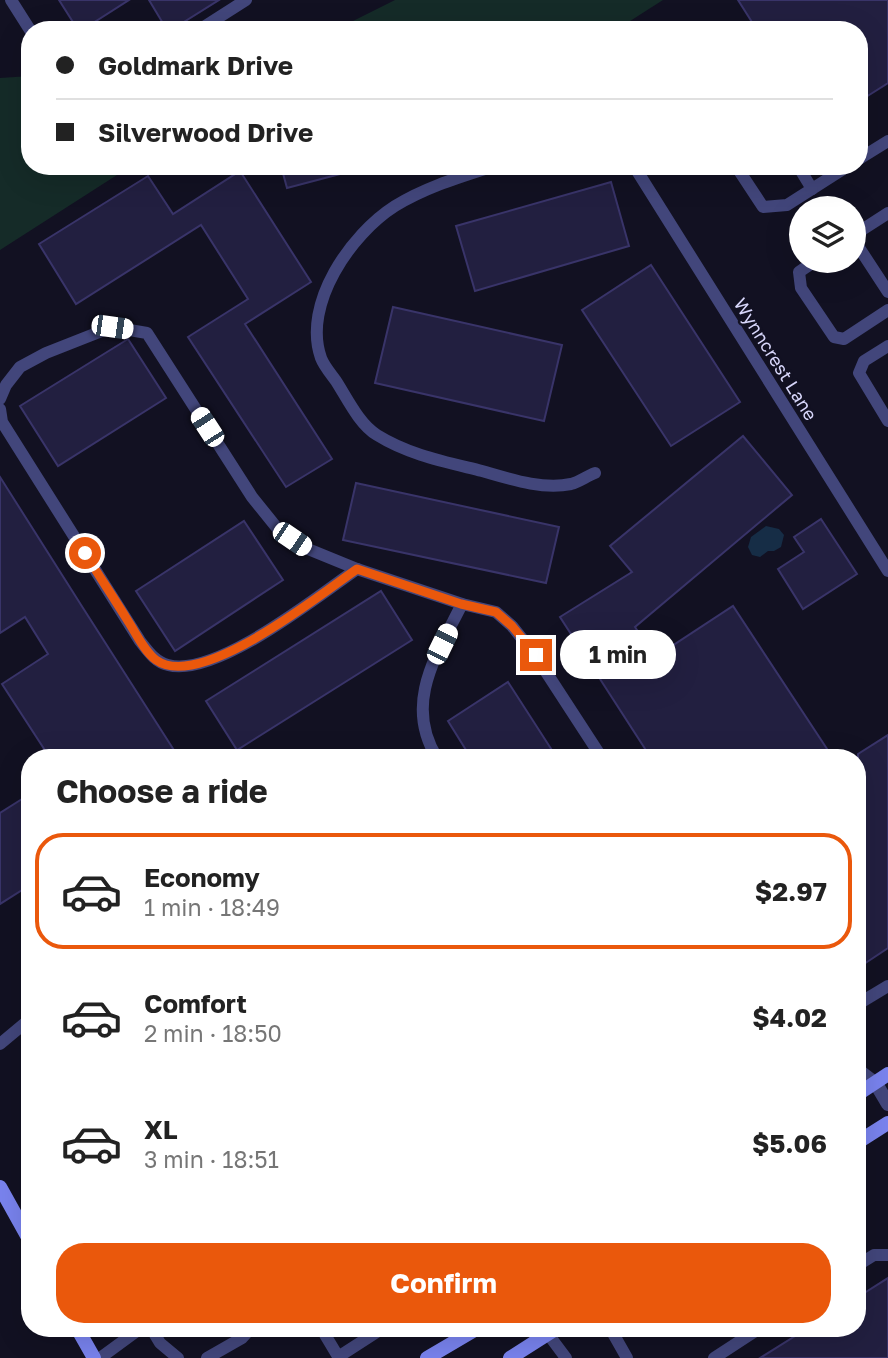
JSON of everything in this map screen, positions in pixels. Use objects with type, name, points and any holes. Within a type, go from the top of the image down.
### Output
[{"type":"street","points":[[866,1088],[888,1074]]},
{"type":"street","points":[[875,1082],[888,1104]]},
{"type":"street","points":[[866,1137],[888,1123]]},
{"type":"street","points":[[0,1187],[21,1225]]},
{"type":"street","points":[[82,1337],[94,1358]]},
{"type":"street","points":[[427,1358],[463,1337]]},
{"type":"street","points":[[510,1358],[540,1337]]},
{"type":"lane","points":[[11,0],[24,21]]},
{"type":"lane","points":[[213,21],[246,0]]},
{"type":"lane","points":[[868,153],[888,141]]},
{"type":"lane","points":[[467,175],[436,185],[395,206],[368,227],[339,263],[323,298],[317,327],[321,359],[357,414],[374,433],[408,452],[520,481],[553,485],[573,483],[594,473]]},
{"type":"lane","name":"Wynncrest Lane","points":[[640,175],[888,570]]},
{"type":"lane","points":[[742,175],[763,207],[787,205],[834,175]]},
{"type":"lane","points":[[803,175],[812,189]]},
{"type":"lane","points":[[866,229],[888,213]]},
{"type":"lane","points":[[866,256],[888,292]]},
{"type":"lane","points":[[799,273],[801,288],[834,337],[844,339],[888,310]]},
{"type":"lane","points":[[0,399],[6,385],[20,367],[46,353],[112,327],[147,333],[252,497],[277,528],[308,549],[357,569],[461,604],[496,612],[512,626],[536,655],[597,749]]},
{"type":"lane","points":[[888,346],[864,361],[859,373],[888,421]]},
{"type":"lane","points":[[0,410],[2,422],[140,640],[156,660],[170,666],[200,664],[251,643],[357,569]]},
{"type":"lane","points":[[434,749],[422,718],[422,696],[432,664],[461,604]]},
{"type":"lane","points":[[866,999],[888,986]]},
{"type":"lane","points":[[0,1044],[21,1026]]},
{"type":"lane","points":[[866,1075],[875,1082]]},
{"type":"lane","points":[[866,1260],[874,1255],[888,1255]]},
{"type":"lane","points":[[100,1358],[129,1337]]},
{"type":"lane","points":[[156,1337],[178,1358]]},
{"type":"lane","points":[[207,1358],[243,1337]]},
{"type":"lane","points":[[327,1337],[339,1357],[369,1337]]},
{"type":"lane","points":[[554,1337],[566,1358]]},
{"type":"lane","points":[[615,1337],[628,1358]]},
{"type":"lane","points":[[714,1358],[746,1337]]},
{"type":"green space","points":[[395,0],[663,0],[630,21],[353,21]]},
{"type":"green space","points":[[21,77],[21,175],[117,175],[0,250],[0,78]]},
{"type":"water","points":[[766,526],[779,529],[784,535],[781,547],[760,557],[752,555],[748,547],[751,537]]},
{"type":"building","points":[[59,0],[129,0],[96,21],[72,21]]},
{"type":"building","points":[[149,0],[219,0],[185,21],[162,21]]},
{"type":"building","points":[[738,0],[888,0],[888,83],[868,96],[868,21],[751,21]]},
{"type":"building","points":[[234,175],[243,175],[311,282],[245,324],[332,459],[286,487],[188,337],[248,299],[201,225],[76,304],[39,244],[148,176],[173,214]]},
{"type":"building","points":[[283,175],[336,175],[287,188]]},
{"type":"building","points":[[611,182],[629,246],[475,291],[456,226]]},
{"type":"building","points":[[651,265],[740,402],[671,446],[582,310]]},
{"type":"building","points":[[393,307],[562,345],[544,421],[375,383]]},
{"type":"building","points":[[128,339],[166,398],[58,466],[20,406]]},
{"type":"building","points":[[743,436],[792,495],[635,627],[655,657],[733,606],[827,749],[645,749],[560,617],[632,572],[610,546]]},
{"type":"building","points":[[0,477],[173,749],[44,749],[2,684],[48,654],[25,617],[0,633]]},
{"type":"building","points":[[356,483],[559,527],[546,583],[343,540]]},
{"type":"building","points":[[821,519],[857,574],[803,609],[778,569],[804,552],[794,537]]},
{"type":"building","points":[[244,521],[283,580],[175,651],[136,591]]},
{"type":"building","points":[[381,591],[412,640],[239,749],[206,701]]},
{"type":"building","points":[[508,682],[551,749],[465,749],[448,721]]},
{"type":"building","points":[[888,735],[888,948],[866,963],[866,749]]},
{"type":"building","points":[[21,800],[21,891],[0,904],[0,813]]},
{"type":"building","points":[[888,1278],[888,1358],[760,1358],[794,1337],[866,1337],[866,1292]]},
{"type":"route","points":[[85,553],[140,640],[156,660],[170,666],[200,664],[251,643],[357,569],[461,604],[496,612],[512,626],[536,655]]}]
